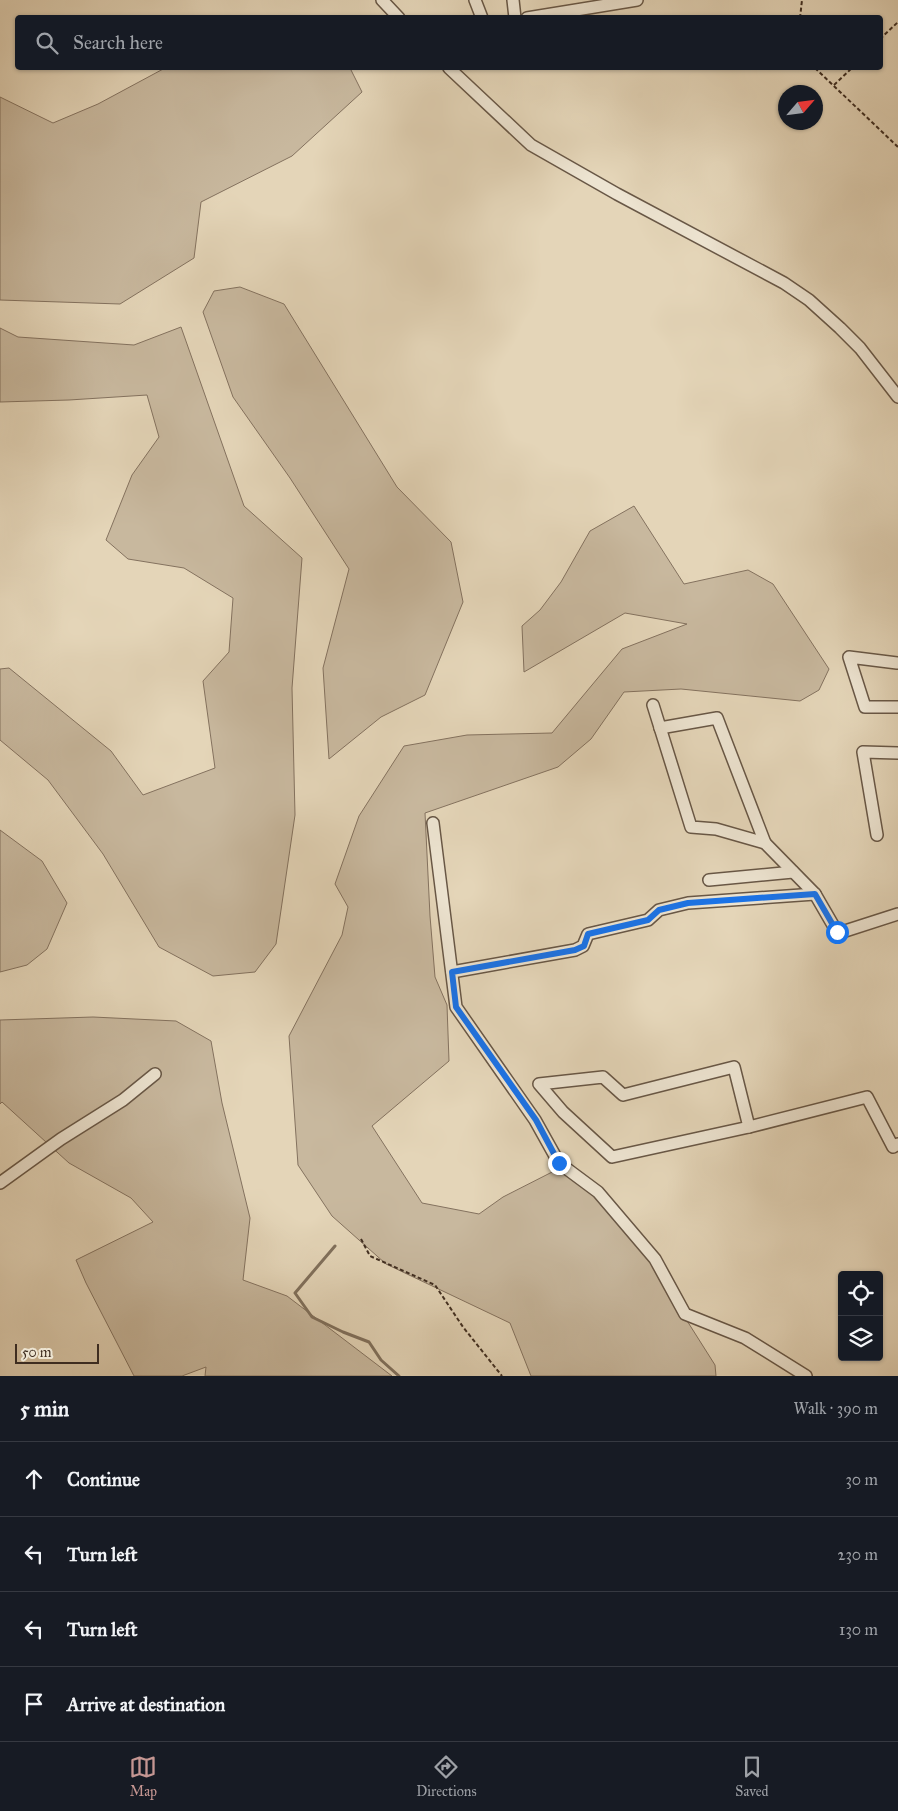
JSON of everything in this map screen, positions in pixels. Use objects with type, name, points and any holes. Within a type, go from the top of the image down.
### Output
[{"type":"street","points":[[382,0],[396,15]]},
{"type":"street","points":[[475,0],[481,15]]},
{"type":"street","points":[[513,0],[515,15]]},
{"type":"street","points":[[535,15],[562,6],[636,0]]},
{"type":"street","points":[[451,70],[531,145],[784,283],[810,300],[860,348],[898,396]]},
{"type":"street","points":[[897,663],[849,657],[865,707],[898,708]]},
{"type":"street","points":[[653,705],[691,826],[716,829],[765,843]]},
{"type":"street","points":[[660,728],[717,718],[765,843],[815,894],[837,932],[898,914]]},
{"type":"street","points":[[877,835],[863,752],[898,753]]},
{"type":"street","points":[[434,823],[456,1007],[536,1120],[559,1163],[598,1192],[655,1259],[684,1314],[745,1338],[806,1376]]},
{"type":"street","points":[[709,880],[794,872]]},
{"type":"street","points":[[452,972],[575,950],[584,946],[588,934],[648,920],[659,910],[688,903],[815,894]]},
{"type":"street","points":[[749,1127],[734,1067],[623,1095],[603,1077],[539,1084],[563,1112],[612,1157],[749,1127],[867,1097],[893,1147],[898,1144]]},
{"type":"street","points":[[0,1183],[61,1139],[123,1100],[155,1074]]},
{"type":"path","points":[[800,15],[802,0]]},
{"type":"path","points":[[883,36],[898,22]]},
{"type":"path","points":[[817,70],[898,148]]},
{"type":"path","points":[[834,85],[850,70]]},
{"type":"path","points":[[361,1239],[370,1256],[435,1285],[463,1326],[502,1376]]},
{"type":"shaded area","points":[[161,70],[351,70],[362,92],[292,156],[201,202],[194,258],[120,304],[0,300],[0,97],[53,123],[98,104]]},
{"type":"shaded area","points":[[240,287],[284,304],[397,487],[451,542],[463,602],[425,695],[381,717],[329,759],[323,668],[349,569],[290,478],[233,397],[203,312],[214,291]]},
{"type":"shaded area","points":[[181,327],[244,506],[302,558],[292,688],[295,815],[276,944],[255,972],[213,976],[159,947],[103,854],[48,780],[0,740],[0,669],[9,668],[111,751],[143,795],[215,768],[203,681],[229,652],[233,598],[184,568],[128,559],[106,540],[132,475],[159,437],[147,395],[0,402],[0,328],[18,337],[134,345]]},
{"type":"shaded area","points":[[634,506],[684,584],[748,570],[773,584],[829,669],[819,690],[800,701],[681,689],[624,692],[591,739],[558,767],[425,813],[435,977],[447,1005],[449,1061],[372,1126],[422,1203],[479,1214],[503,1197],[558,1169],[605,1191],[715,1365],[716,1376],[531,1376],[510,1323],[386,1264],[332,1216],[298,1165],[289,1036],[342,935],[348,907],[335,884],[359,816],[404,746],[467,735],[552,733],[622,649],[687,624],[625,613],[524,672],[522,626],[540,610],[561,582],[590,531]]},
{"type":"shaded area","points":[[0,830],[42,861],[67,903],[47,949],[27,965],[0,972]]},
{"type":"shaded area","points":[[93,1017],[176,1021],[211,1041],[222,1103],[250,1218],[243,1280],[287,1296],[392,1376],[205,1376],[206,1367],[182,1376],[134,1376],[76,1260],[153,1222],[131,1198],[69,1163],[2,1102],[0,1104],[0,1020]]},
{"type":"waterway","points":[[335,1246],[295,1293],[312,1317],[369,1342],[381,1360],[399,1376]]},
{"type":"route","points":[[559,1163],[536,1120],[456,1007],[452,972],[575,950],[584,946],[588,934],[648,920],[659,910],[688,903],[815,894],[837,932]]}]
